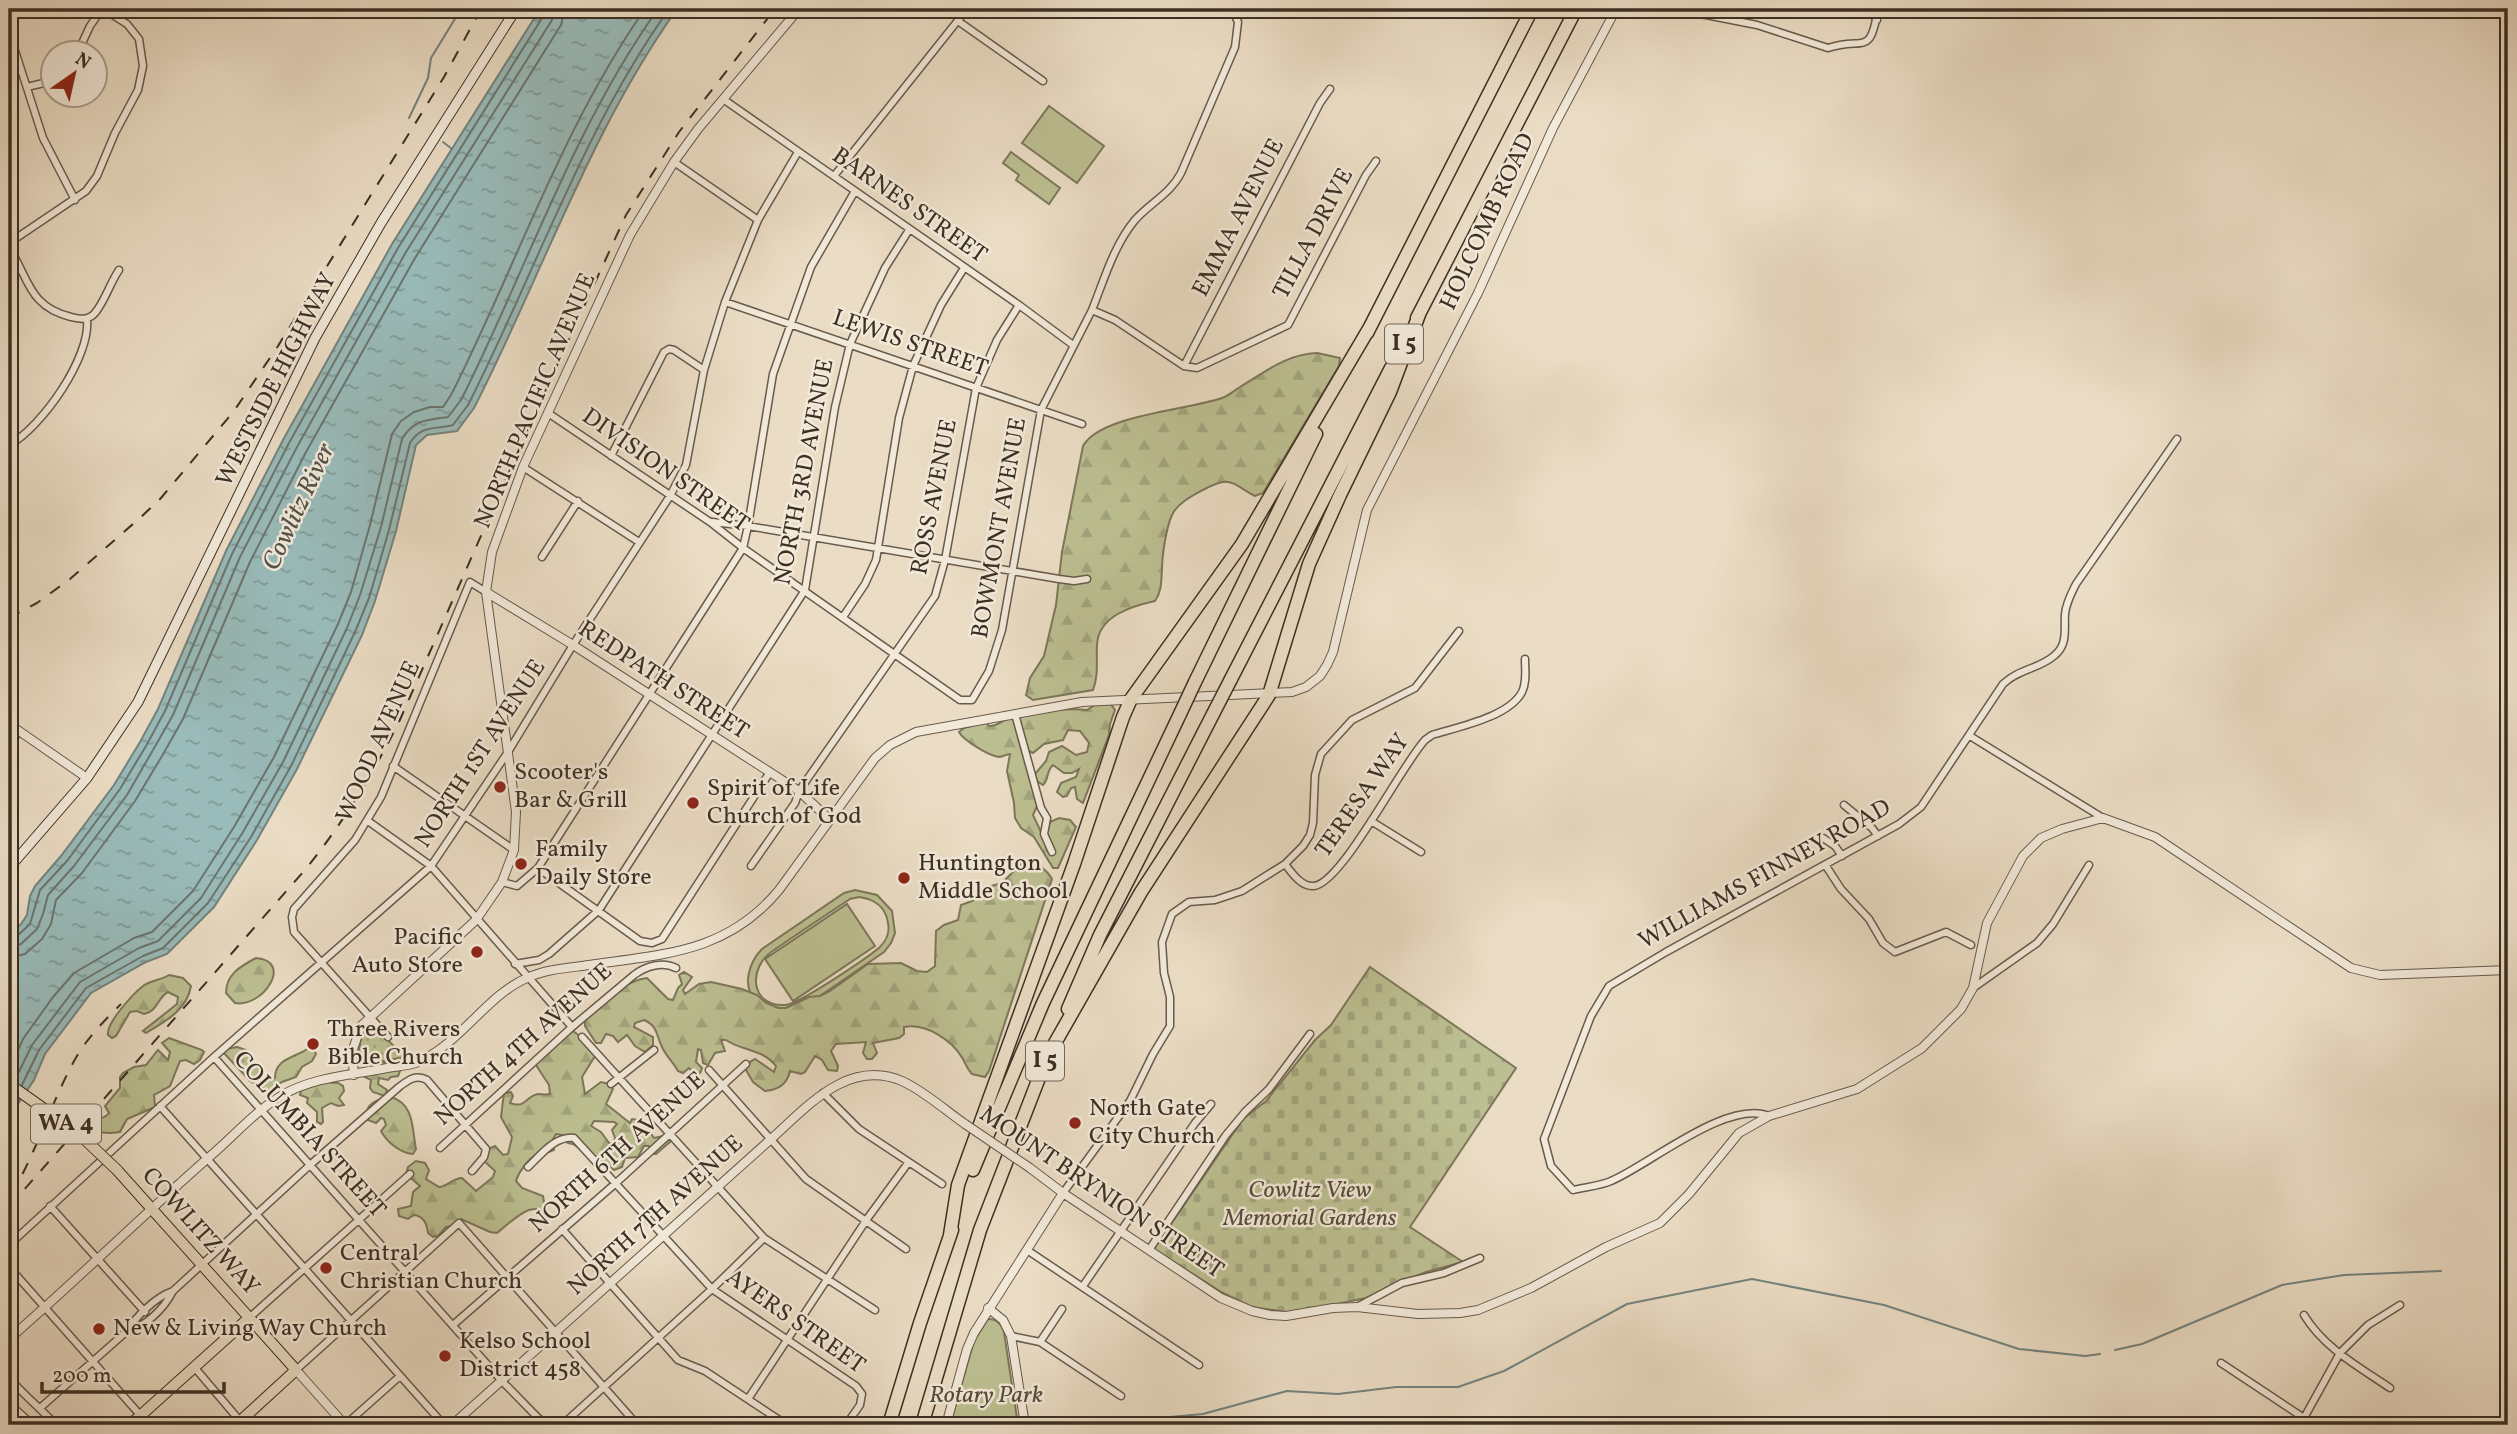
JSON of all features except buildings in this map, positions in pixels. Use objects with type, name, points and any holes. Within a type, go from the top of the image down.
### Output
[{"type":"highway","name":"I 5","points":[[889,1425],[950,1235],[982,1146],[1043,1003],[1195,682],[1370,327],[1532,9]]},
{"type":"highway","name":"I 5","points":[[922,1425],[980,1230],[1047,1057],[1100,935],[1576,9]]},
{"type":"highway","points":[[1047,1057],[1141,892],[1269,695],[1309,564],[1390,392],[1420,312]]},
{"type":"highway","points":[[950,1235],[958,1185],[1131,699],[1246,538],[1370,327]]},
{"type":"main road","name":"WESTSIDE HIGHWAY","points":[[9,868],[87,778],[138,702],[315,338],[381,223],[516,9]]},
{"type":"main road","name":"COWLITZ WAY","points":[[9,1084],[78,1133],[117,1170],[296,1370]]},
{"type":"main road","points":[[130,1425],[249,1318]]},
{"type":"main road","points":[[238,1423],[296,1370]]},
{"type":"main road","points":[[9,1405],[31,1425]]},
{"type":"street","points":[[84,38],[103,9],[127,24],[139,39],[142,78],[97,176],[75,200],[9,245],[42,305],[62,315],[87,319]]},
{"type":"street","name":"NORTH PACIFIC AVENUE","points":[[354,1075],[353,1046],[361,1026],[476,920],[502,882],[514,850],[516,812],[486,592],[492,552],[523,467],[630,235],[674,162],[799,9]]},
{"type":"street","points":[[834,176],[967,9]]},
{"type":"street","points":[[1184,366],[1115,320],[1092,310],[1132,223],[1174,186],[1181,173],[1236,47],[1238,22],[1232,9]]},
{"type":"street","name":"HOLCOMB ROAD","points":[[527,977],[552,970],[699,947],[732,932],[768,904],[865,769],[890,745],[908,735],[932,728],[1082,702],[1292,692],[1306,687],[1320,676],[1333,652],[1360,533],[1373,498],[1478,293],[1553,128],[1616,9]]},
{"type":"street","points":[[1656,9],[1757,25],[1828,48],[1868,41],[1872,37],[1878,9]]},
{"type":"street","points":[[1868,9],[1877,20]]},
{"type":"street","points":[[958,21],[1043,80]]},
{"type":"street","points":[[9,32],[43,138],[75,200]]},
{"type":"street","points":[[27,87],[38,84]]},
{"type":"street","name":"EMMA AVENUE","points":[[1184,366],[1320,103],[1330,89]]},
{"type":"street","name":"BARNES STREET","points":[[723,99],[1073,345]]},
{"type":"street","name":"NORTH 1ST AVENUE","points":[[9,1245],[214,1057],[431,866],[508,752],[573,645],[670,496],[686,466],[704,370],[725,302],[758,220],[798,152]]},
{"type":"street","name":"TILLA DRIVE","points":[[1184,366],[1197,368],[1288,325],[1366,175],[1376,161]]},
{"type":"street","points":[[674,162],[758,220]]},
{"type":"street","points":[[502,882],[517,886],[538,868],[743,548],[773,374],[789,323],[811,267],[855,191]]},
{"type":"street","name":"NORTH 3RD AVENUE","points":[[515,964],[539,960],[549,954],[599,910],[805,590],[835,407],[850,344],[885,268],[909,230]]},
{"type":"street","points":[[843,617],[872,572],[879,549],[899,418],[913,366],[941,305],[964,268]]},
{"type":"street","points":[[9,445],[28,429],[60,394],[87,338],[87,319],[99,307],[119,270]]},
{"type":"street","name":"LEWIS STREET","points":[[725,302],[1082,424]]},
{"type":"street","name":"ROSS AVENUE","points":[[751,866],[795,803],[799,791],[935,596],[945,560],[976,387],[997,340],[1019,305]]},
{"type":"street","name":"BOWMONT AVENUE","points":[[968,701],[975,697],[997,653],[1041,410],[1092,310]]},
{"type":"street","points":[[611,456],[664,352],[674,350],[704,370]]},
{"type":"street","name":"DIVISION STREET","points":[[548,413],[710,522],[743,548],[960,699],[968,701]]},
{"type":"street","name":"WILLIAMS FINNEY ROAD","points":[[1769,1116],[1750,1112],[1705,1126],[1609,1182],[1573,1190],[1551,1166],[1544,1139],[1591,1016],[1609,985],[1826,866],[1899,824],[1921,807],[2003,684],[2014,674],[2047,661],[2059,652],[2066,631],[2064,616],[2067,601],[2076,584],[2177,439]]},
{"type":"street","points":[[523,467],[639,542]]},
{"type":"street","points":[[542,557],[578,501]]},
{"type":"street","points":[[710,522],[748,526],[1074,581],[1087,579]]},
{"type":"street","name":"REDPATH STREET","points":[[470,582],[799,791],[830,820]]},
{"type":"street","name":"WOOD AVENUE","points":[[321,961],[294,932],[292,916],[299,903],[355,840],[368,821],[470,582]]},
{"type":"street","points":[[946,1425],[967,1349],[988,1308],[1063,1193],[1130,1101],[1170,1026],[1170,997],[1164,973],[1162,942],[1172,914],[1189,902],[1215,900],[1242,891],[1285,864],[1310,835],[1315,775],[1321,754],[1352,720],[1415,688],[1460,631]]},
{"type":"street","name":"TERESA WAY","points":[[1285,864],[1305,885],[1323,883],[1352,853],[1416,750],[1425,740],[1432,735],[1510,707],[1525,681],[1525,659]]},
{"type":"street","points":[[1015,714],[1041,808],[1047,818],[1044,834],[1052,852]]},
{"type":"street","points":[[9,724],[87,778]]},
{"type":"street","points":[[9,746],[19,731]]},
{"type":"street","points":[[1970,736],[2103,818],[2155,837],[2351,968],[2380,975],[2508,970]]},
{"type":"street","points":[[393,766],[514,850]]},
{"type":"street","points":[[538,868],[640,941],[652,943],[662,939],[770,772]]},
{"type":"street","points":[[1844,805],[1878,836]]},
{"type":"street","points":[[1973,988],[1987,923],[2022,856],[2041,838],[2062,829],[2103,818]]},
{"type":"street","points":[[368,821],[431,866],[572,1027]]},
{"type":"street","points":[[1371,821],[1421,852]]},
{"type":"street","points":[[1823,838],[1835,846],[1842,856]]},
{"type":"street","points":[[1973,988],[2037,943],[2053,924],[2090,865]]},
{"type":"street","points":[[1826,866],[1841,889],[1869,919],[1883,943],[1895,952],[1946,932],[1971,945]]},
{"type":"street","points":[[321,961],[388,1037]]},
{"type":"street","name":"NORTH 4TH AVENUE","points":[[440,1148],[572,1027],[643,968],[668,964],[676,968]]},
{"type":"street","points":[[9,1339],[150,1208],[280,1096],[317,1080],[416,1063],[447,1044],[527,977]]},
{"type":"street","name":"MOUNT BRYNION STREET","points":[[903,1082],[1063,1193],[1222,1298],[1252,1311],[1286,1316],[1332,1308],[1357,1307],[1418,1314],[1460,1313],[1478,1310],[1531,1289],[1606,1247],[1660,1223],[1689,1194],[1739,1133],[1769,1116],[1857,1089],[1922,1048],[1961,1009],[1973,988]]},
{"type":"street","points":[[1149,1250],[1226,1135],[1245,1112],[1269,1090],[1310,1034]]},
{"type":"street","points":[[582,1037],[764,1238],[875,1310]]},
{"type":"street","points":[[611,1084],[654,1050]]},
{"type":"street","name":"COLUMBIA STREET","points":[[214,1057],[502,1381],[545,1425]]},
{"type":"street","name":"NORTH 6TH AVENUE","points":[[453,1325],[616,1183],[746,1064]]},
{"type":"street","points":[[709,1070],[806,1179],[867,1219],[906,1249]]},
{"type":"street","name":"NORTH 7TH AVENUE","points":[[452,1425],[823,1093],[842,1081],[866,1074],[881,1075],[903,1082]]},
{"type":"street","points":[[126,1332],[136,1329],[158,1311],[173,1291],[256,1214],[400,1087],[418,1077],[427,1080],[486,1149],[484,1157],[472,1171]]},
{"type":"street","points":[[823,1093],[859,1129],[942,1184]]},
{"type":"street","points":[[1083,1286],[1210,1104]]},
{"type":"street","points":[[160,1107],[444,1425]]},
{"type":"street","name":"AYERS STREET","points":[[528,1167],[555,1141],[565,1137],[574,1138],[712,1289],[856,1385],[862,1394],[860,1405],[846,1425]]},
{"type":"street","points":[[748,1399],[867,1219],[908,1163]]},
{"type":"street","points":[[249,1318],[410,1174]]},
{"type":"street","points":[[50,1206],[145,1312]]},
{"type":"street","points":[[296,1370],[459,1223],[632,1420]]},
{"type":"street","points":[[562,1229],[678,1360],[705,1371],[787,1425]]},
{"type":"street","points":[[562,1425],[764,1238]]},
{"type":"street","points":[[1027,1250],[1199,1365]]},
{"type":"street","points":[[1357,1307],[1402,1283],[1444,1273],[1480,1258]]},
{"type":"street","points":[[9,1267],[149,1425]]},
{"type":"street","points":[[40,1408],[126,1332],[164,1294],[173,1291]]},
{"type":"street","points":[[2221,1363],[2304,1422],[2340,1353],[2368,1325],[2400,1306]]},
{"type":"street","points":[[988,1308],[1003,1320],[1011,1336],[1026,1425]]},
{"type":"street","points":[[1040,1342],[1062,1309]]},
{"type":"street","points":[[2304,1315],[2312,1329],[2340,1353],[2390,1388]]},
{"type":"street","points":[[1011,1336],[1040,1342],[1121,1396]]},
{"type":"street","points":[[195,1368],[238,1423]]},
{"type":"street","name":"COWLITZ WAY","points":[[296,1370],[345,1425]]},
{"type":"street","points":[[345,1425],[400,1376]]},
{"type":"street","points":[[9,1378],[32,1404],[57,1425]]},
{"type":"green space","points":[[1049,106],[1104,146],[1077,183],[1022,143]]},
{"type":"green space","points":[[1011,152],[1060,188],[1049,204],[1016,180],[1019,175],[1003,163]]},
{"type":"green space","points":[[1317,353],[1340,358],[1339,366],[1263,493],[1255,496],[1230,482],[1224,482],[1201,491],[1180,504],[1168,527],[1161,586],[1157,597],[1155,601],[1118,614],[1103,627],[1097,645],[1097,673],[1093,690],[1033,700],[1026,695],[1030,678],[1044,656],[1056,605],[1062,552],[1083,446],[1092,436],[1107,427],[1125,420],[1222,398],[1286,360]]},
{"type":"green space","points":[[1110,703],[1115,710],[1109,735],[1083,803],[1077,799],[1075,787],[1071,788],[1067,796],[1063,797],[1057,792],[1061,783],[1076,777],[1079,769],[1064,773],[1053,765],[1043,785],[1037,781],[1035,774],[1046,761],[1049,752],[1062,746],[1076,755],[1087,752],[1089,743],[1080,731],[1068,730],[1063,740],[1044,744],[1033,753],[1021,747],[1038,804],[1033,815],[1041,832],[1046,835],[1050,822],[1059,818],[1070,820],[1076,827],[1058,868],[1053,868],[1034,837],[1021,828],[1015,818],[1007,771],[1010,754],[999,757],[989,754],[959,732],[986,722],[989,726],[995,725],[1025,714],[1087,710],[1095,705]]},
{"type":"green space","points":[[1024,861],[1040,867],[1052,879],[985,1077],[972,1074],[958,1052],[938,1034],[912,1026],[904,1027],[904,1034],[899,1038],[873,1043],[877,1053],[872,1059],[867,1059],[863,1053],[866,1042],[836,1044],[831,1051],[838,1066],[837,1071],[828,1070],[822,1060],[815,1056],[805,1072],[801,1074],[790,1071],[781,1086],[765,1091],[753,1082],[746,1070],[755,1059],[774,1072],[776,1066],[765,1056],[726,1040],[721,1040],[725,1051],[715,1053],[708,1065],[703,1063],[701,1050],[698,1049],[696,1062],[702,1068],[700,1073],[689,1068],[683,1073],[678,1071],[665,1053],[649,1022],[644,1020],[635,1023],[634,1027],[653,1037],[653,1045],[645,1052],[635,1046],[627,1035],[618,1042],[613,1036],[606,1034],[601,1043],[596,1043],[585,1026],[585,1019],[606,1000],[621,988],[638,980],[647,978],[668,999],[673,1000],[682,984],[679,975],[684,972],[692,977],[683,990],[685,994],[699,984],[711,982],[742,989],[757,995],[766,1003],[786,1008],[830,991],[868,964],[901,963],[917,971],[927,972],[935,966],[936,931],[958,920],[961,905],[972,901],[988,887],[1002,883]]},
{"type":"green space","points":[[855,890],[877,895],[892,911],[895,933],[884,952],[801,1009],[788,1011],[759,1002],[749,990],[748,983],[758,954],[844,893]],"holes":[[[864,898],[878,905],[887,917],[888,933],[880,947],[862,961],[792,1003],[773,1004],[765,1000],[756,985],[756,975],[765,957],[850,899]]]},
{"type":"green space","points":[[847,904],[875,946],[793,1001],[765,959]]},
{"type":"green space","points":[[256,958],[267,961],[273,967],[270,984],[264,992],[246,1003],[235,1003],[226,993],[229,981],[240,968]]},
{"type":"green space","name":"Cowlitz View Memorial Gardens","points":[[1370,967],[1516,1068],[1410,1227],[1463,1262],[1426,1272],[1366,1298],[1293,1313],[1252,1307],[1221,1292],[1154,1249],[1243,1119],[1266,1101],[1315,1040],[1331,1025]]},
{"type":"green space","points":[[169,975],[183,978],[191,986],[185,1002],[174,1014],[146,1033],[143,1031],[177,1004],[178,997],[168,992],[149,1012],[130,1012],[116,1036],[112,1038],[108,1035],[111,1023],[139,990],[146,984]]},
{"type":"green space","points":[[371,1022],[404,1057],[362,1063],[360,1041]]},
{"type":"green space","points":[[573,1031],[585,1040],[595,1056],[582,1077],[585,1094],[601,1082],[609,1084],[613,1089],[606,1104],[630,1123],[632,1119],[638,1120],[654,1138],[663,1136],[670,1142],[656,1154],[653,1154],[649,1146],[644,1146],[638,1157],[625,1158],[622,1167],[614,1170],[607,1163],[601,1163],[568,1143],[562,1135],[556,1134],[553,1139],[554,1150],[540,1153],[531,1159],[516,1181],[522,1188],[543,1196],[545,1208],[526,1211],[497,1233],[461,1219],[455,1226],[446,1227],[438,1236],[433,1237],[420,1217],[414,1215],[408,1219],[399,1216],[398,1209],[411,1206],[413,1192],[420,1186],[406,1174],[408,1167],[416,1161],[425,1163],[429,1170],[426,1179],[439,1187],[462,1178],[476,1191],[493,1177],[495,1171],[483,1160],[486,1150],[495,1146],[503,1155],[508,1154],[512,1137],[501,1117],[504,1093],[511,1092],[513,1096],[510,1103],[516,1104],[523,1103],[534,1095],[550,1094],[549,1085],[534,1062]],"holes":[[[594,1121],[617,1124],[612,1130],[615,1138],[613,1143],[609,1143],[601,1132],[591,1126]]]},
{"type":"green space","points":[[169,1038],[202,1050],[204,1052],[200,1060],[194,1064],[186,1060],[180,1061],[170,1086],[154,1095],[155,1107],[127,1119],[120,1132],[103,1133],[95,1130],[89,1124],[109,1113],[105,1106],[120,1088],[120,1077],[123,1073],[146,1065],[158,1050],[168,1060],[170,1052],[162,1043]]},
{"type":"green space","points":[[363,1043],[398,1049],[401,1053],[384,1063],[400,1071],[398,1076],[388,1080],[379,1078],[378,1084],[387,1090],[385,1096],[373,1092],[370,1088],[371,1080],[363,1076],[364,1069],[373,1062],[358,1048]]},
{"type":"green space","points":[[237,1047],[246,1050],[270,1080],[275,1078],[278,1066],[287,1059],[309,1048],[316,1054],[296,1077],[268,1091],[250,1081],[221,1050]]},
{"type":"green space","points":[[321,1082],[343,1086],[344,1091],[339,1098],[344,1105],[331,1103],[322,1108],[321,1124],[317,1122],[317,1112],[307,1103],[308,1098],[300,1095],[302,1088]]},
{"type":"green space","points":[[391,1097],[404,1105],[411,1118],[416,1149],[413,1154],[399,1149],[387,1139],[381,1131],[386,1125],[384,1119],[381,1118],[376,1123],[368,1120],[367,1110],[372,1103]]},
{"type":"green space","name":"Rotary Park","points":[[988,1319],[998,1322],[1004,1332],[1018,1425],[950,1425],[974,1341]]},
{"type":"water","name":"Cowlitz River","points":[[540,9],[677,9],[646,56],[592,154],[474,408],[457,431],[427,435],[416,445],[396,531],[362,635],[297,769],[257,840],[214,907],[167,954],[146,962],[91,993],[45,1054],[34,1080],[9,1117],[9,934],[27,915],[30,896],[35,886],[114,785],[140,742],[158,709],[226,551],[283,440],[392,244]]},
{"type":"waterway","points":[[409,118],[428,78],[431,58],[461,9]]},
{"type":"waterway","points":[[443,142],[452,149]]},
{"type":"waterway","points":[[2115,1350],[2142,1344],[2282,1285],[2344,1275],[2441,1271]]},
{"type":"waterway","points":[[1043,1418],[1148,1419],[1203,1414],[1287,1391],[1338,1394],[1396,1387],[1458,1387],[1504,1371],[1627,1304],[1752,1279],[1884,1305],[2019,1349],[2085,1356],[2100,1354]]},
{"type":"railway","points":[[9,618],[37,603],[70,579],[141,517],[161,498],[234,411],[278,346],[444,77],[481,9]]},
{"type":"railway","points":[[9,1207],[304,871],[356,799],[399,722],[626,215],[679,132],[775,9]]},
{"type":"railway","points":[[11,1195],[78,1055],[121,1004]]},
{"type":"place","name":"Scooter's Bar & Grill","points":[[500,787]]},
{"type":"place","name":"Spirit of Life Church of God","points":[[693,803]]},
{"type":"place","name":"Family Daily Store","points":[[521,864]]},
{"type":"place","name":"Huntington Middle School","points":[[904,878]]},
{"type":"place","name":"Pacific Auto Store","points":[[477,952]]},
{"type":"place","name":"Three Rivers Bible Church","points":[[313,1044]]},
{"type":"place","name":"North Gate City Church","points":[[1075,1123]]},
{"type":"place","name":"Central Christian Church","points":[[326,1268]]},
{"type":"place","name":"New & Living Way Church","points":[[99,1329]]},
{"type":"place","name":"Kelso School District 458","points":[[445,1356]]}]
